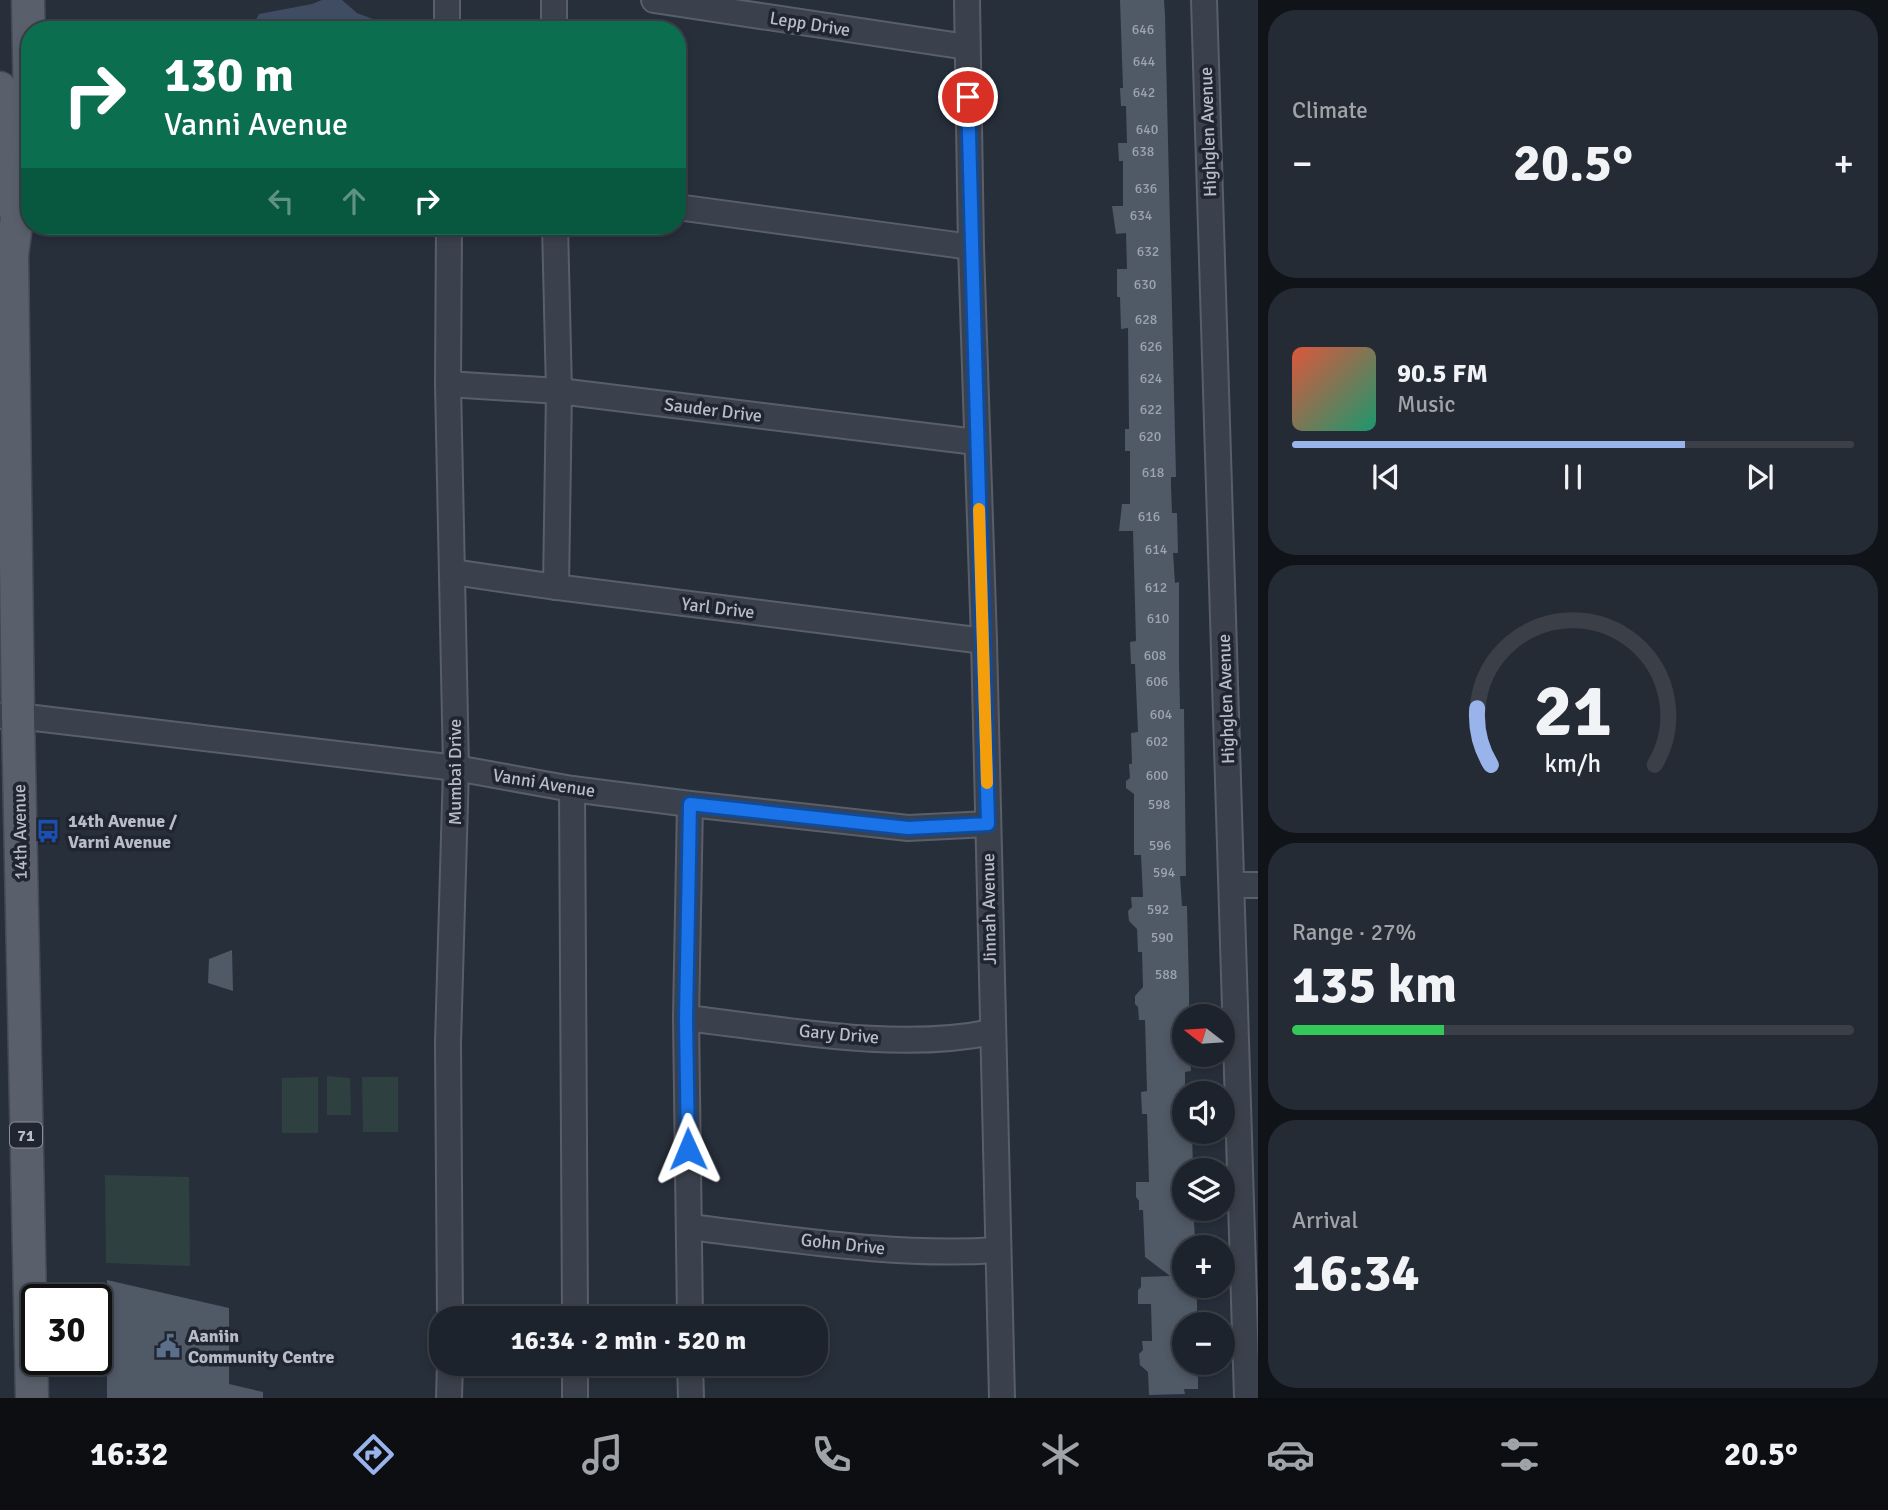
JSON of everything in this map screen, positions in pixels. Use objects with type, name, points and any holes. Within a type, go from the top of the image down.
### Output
[{"type":"main road","points":[[28,0],[28,21]]},
{"type":"main road","name":"14th Avenue","points":[[0,88],[12,266]]},
{"type":"main road","name":"14th Avenue","points":[[21,182],[12,245],[9,716],[32,1398]]},
{"type":"street","points":[[447,0],[447,21]]},
{"type":"street","points":[[554,0],[554,21]]},
{"type":"street","name":"Lepp Drive","points":[[654,0],[967,47]]},
{"type":"street","name":"Jinnah Avenue","points":[[967,0],[971,247],[984,641],[1002,1398]]},
{"type":"street","name":"Highglen Avenue","points":[[1204,0],[1247,1398]]},
{"type":"street","points":[[686,208],[971,247]]},
{"type":"street","name":"Mumbai Drive","points":[[449,235],[448,384],[456,768],[448,1043],[450,1306]]},
{"type":"street","points":[[555,235],[558,391],[556,587]]},
{"type":"street","name":"Sauder Drive","points":[[448,384],[558,391],[976,442]]},
{"type":"street","name":"Yarl Drive","points":[[453,572],[984,641]]},
{"type":"street","name":"Vanni Avenue","points":[[9,716],[456,768],[572,789],[690,804],[908,828],[988,824]]},
{"type":"street","points":[[572,789],[575,1306]]},
{"type":"street","points":[[690,804],[686,1018],[690,1306]]},
{"type":"street","points":[[1233,885],[1258,885]]},
{"type":"street","name":"Gary Drive","points":[[686,1018],[875,1039],[964,1038],[992,1032]]},
{"type":"street","name":"Gohn Drive","points":[[689,1227],[863,1247],[959,1253],[997,1250]]},
{"type":"street","points":[[449,1398],[450,1376]]},
{"type":"street","points":[[575,1376],[575,1398]]},
{"type":"street","points":[[690,1376],[691,1398]]},
{"type":"shaded area","points":[[327,1076],[350,1078],[351,1115],[327,1115]]},
{"type":"shaded area","points":[[318,1077],[318,1133],[282,1133],[282,1078]]},
{"type":"shaded area","points":[[362,1077],[398,1077],[398,1132],[363,1132]]},
{"type":"shaded area","points":[[105,1175],[189,1177],[190,1266],[106,1263]]},
{"type":"water","points":[[322,0],[342,0],[357,13],[378,21],[255,21],[259,14]]},
{"type":"building","points":[[1120,0],[1164,0],[1176,477],[1171,477],[1171,486],[1172,513],[1177,513],[1178,553],[1173,553],[1175,583],[1179,582],[1180,709],[1184,709],[1186,876],[1180,876],[1182,906],[1187,906],[1189,1004],[1172,1004],[1172,1068],[1191,1068],[1191,1071],[1185,1072],[1185,1081],[1172,1081],[1172,1144],[1192,1144],[1193,1158],[1172,1158],[1172,1221],[1194,1221],[1195,1235],[1172,1235],[1172,1298],[1197,1298],[1197,1303],[1197,1312],[1172,1312],[1172,1375],[1198,1375],[1198,1389],[1184,1389],[1185,1394],[1149,1395],[1148,1372],[1140,1365],[1139,1354],[1143,1350],[1142,1341],[1152,1341],[1151,1304],[1138,1304],[1141,1277],[1170,1276],[1145,1257],[1143,1210],[1139,1210],[1136,1197],[1136,1182],[1149,1182],[1147,1114],[1142,1114],[1141,1092],[1147,1091],[1145,1020],[1139,1020],[1138,1007],[1135,1004],[1135,996],[1143,987],[1142,952],[1138,952],[1137,929],[1129,921],[1128,911],[1132,907],[1131,897],[1143,897],[1141,855],[1134,855],[1134,794],[1126,788],[1126,781],[1130,778],[1129,764],[1132,764],[1131,733],[1138,732],[1135,664],[1131,664],[1130,642],[1136,641],[1133,531],[1119,531],[1122,504],[1130,504],[1130,451],[1125,451],[1125,429],[1129,429],[1128,328],[1121,329],[1120,297],[1117,297],[1117,269],[1127,269],[1126,233],[1116,234],[1112,206],[1123,206],[1123,161],[1119,161],[1118,143],[1127,143],[1126,106],[1121,106],[1120,88],[1123,88]]},
{"type":"building","points":[[232,950],[233,991],[208,983],[209,959]]},
{"type":"building","name":"Aaniin Community Centre","points":[[107,1280],[229,1308],[229,1384],[263,1392],[263,1398],[107,1398],[107,1375],[112,1375],[112,1284],[107,1284]]},
{"type":"slow traffic","points":[[979,509],[987,783]]},
{"type":"place","name":"14th Avenue / Varni Avenue","points":[[48,831]]},
{"type":"place","name":"Aaniin Community Centre","points":[[168,1346]]},
{"type":"route","points":[[688,1149],[686,1018],[690,804],[908,828],[988,824],[968,97]]}]
